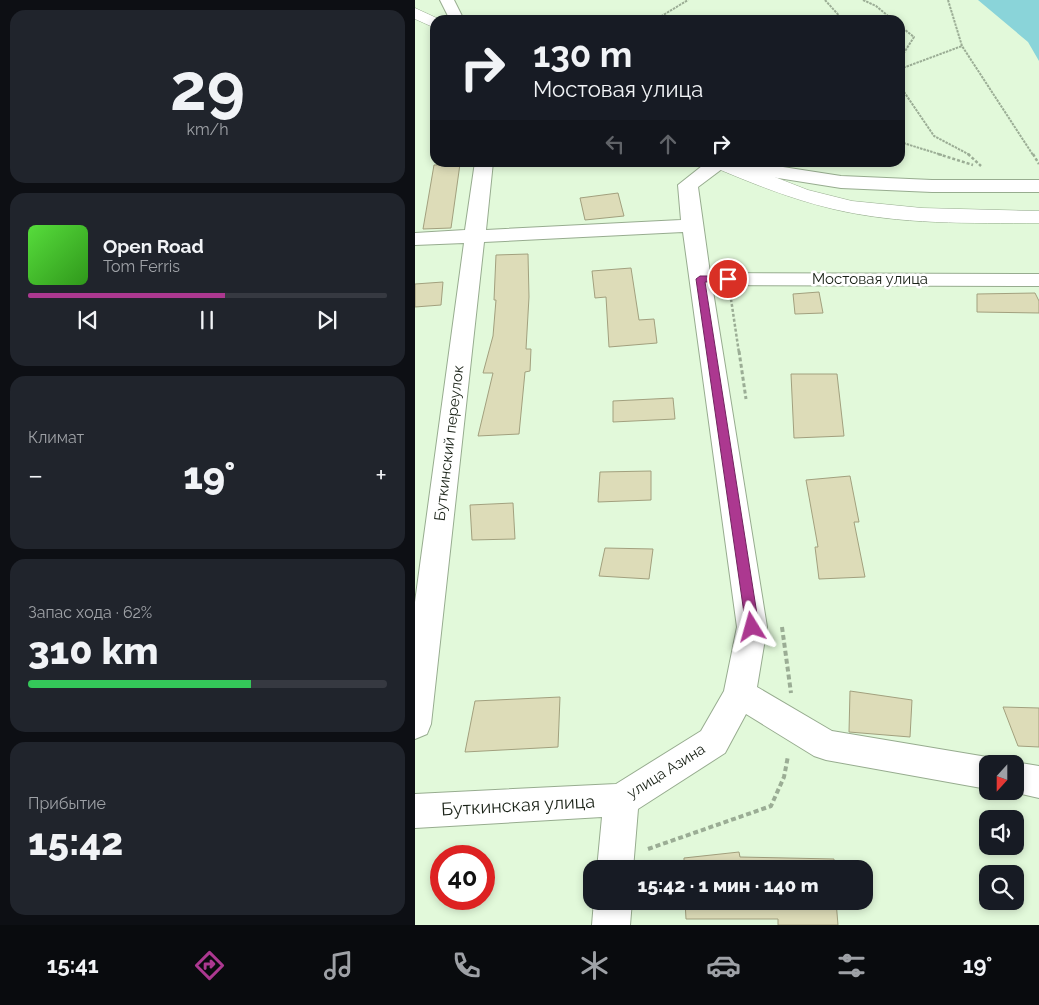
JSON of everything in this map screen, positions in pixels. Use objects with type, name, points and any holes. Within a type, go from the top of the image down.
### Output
[{"type":"main road","points":[[415,13],[430,21]]},
{"type":"main road","points":[[729,167],[792,191],[850,207],[926,216],[1039,217]]},
{"type":"street","points":[[447,0],[454,15]]},
{"type":"street","name":"Буткинский переулок","points":[[415,724],[473,238],[483,167]]},
{"type":"street","name":"улица Азина","points":[[616,860],[621,800],[713,742],[740,694],[752,627],[692,226],[688,185],[713,167]]},
{"type":"street","points":[[744,167],[841,182],[1039,186]]},
{"type":"street","points":[[415,239],[473,238],[692,226]]},
{"type":"street","name":"Мостовая улица","points":[[700,279],[1039,280]]},
{"type":"street","points":[[740,694],[826,744],[979,772]]},
{"type":"street","points":[[1024,780],[1039,782]]},
{"type":"street","name":"Буткинская улица","points":[[415,811],[621,800]]},
{"type":"street","points":[[611,925],[612,910]]},
{"type":"path","points":[[663,15],[688,0]]},
{"type":"path","points":[[825,0],[838,15]]},
{"type":"path","points":[[863,0],[876,6],[887,15]]},
{"type":"path","points":[[948,0],[962,46],[1039,164]]},
{"type":"path","points":[[905,30],[914,37],[905,51]]},
{"type":"path","points":[[905,67],[962,46]]},
{"type":"path","points":[[905,93],[935,136],[969,155],[984,168]]},
{"type":"water","points":[[978,0],[1039,0],[1039,61],[1028,42]]},
{"type":"building","points":[[434,167],[460,167],[451,228],[423,229]]},
{"type":"building","points":[[618,193],[624,216],[585,220],[580,198]]},
{"type":"building","points":[[528,254],[529,297],[526,349],[531,349],[530,371],[525,372],[519,434],[478,436],[493,373],[483,373],[493,336],[496,300],[494,300],[496,255]]},
{"type":"building","points":[[631,268],[639,320],[654,319],[657,343],[609,347],[606,297],[595,298],[592,271]]},
{"type":"building","points":[[443,282],[441,305],[415,307],[415,284]]},
{"type":"building","points":[[819,292],[823,313],[795,314],[793,294]]},
{"type":"building","points":[[1035,293],[1039,301],[1039,313],[977,312],[977,294]]},
{"type":"building","points":[[791,374],[837,374],[844,436],[794,438]]},
{"type":"building","points":[[673,398],[675,419],[613,422],[613,401]]},
{"type":"building","points":[[651,471],[651,500],[598,502],[600,472]]},
{"type":"building","points":[[850,476],[859,522],[854,522],[865,577],[819,579],[815,547],[818,547],[806,480]]},
{"type":"building","points":[[513,503],[515,539],[472,540],[470,505]]},
{"type":"building","points":[[605,548],[653,549],[649,579],[599,576]]},
{"type":"building","points":[[850,691],[912,700],[910,737],[849,732]]},
{"type":"building","points":[[560,697],[558,747],[465,752],[475,701]]},
{"type":"building","points":[[1003,707],[1039,708],[1039,747],[1018,746]]},
{"type":"building","points":[[739,852],[740,857],[834,860],[684,860],[684,858]]},
{"type":"building","points":[[686,910],[837,910],[838,925],[778,925],[778,919],[686,919]]},
{"type":"route","points":[[728,279],[700,279],[752,627]]}]
